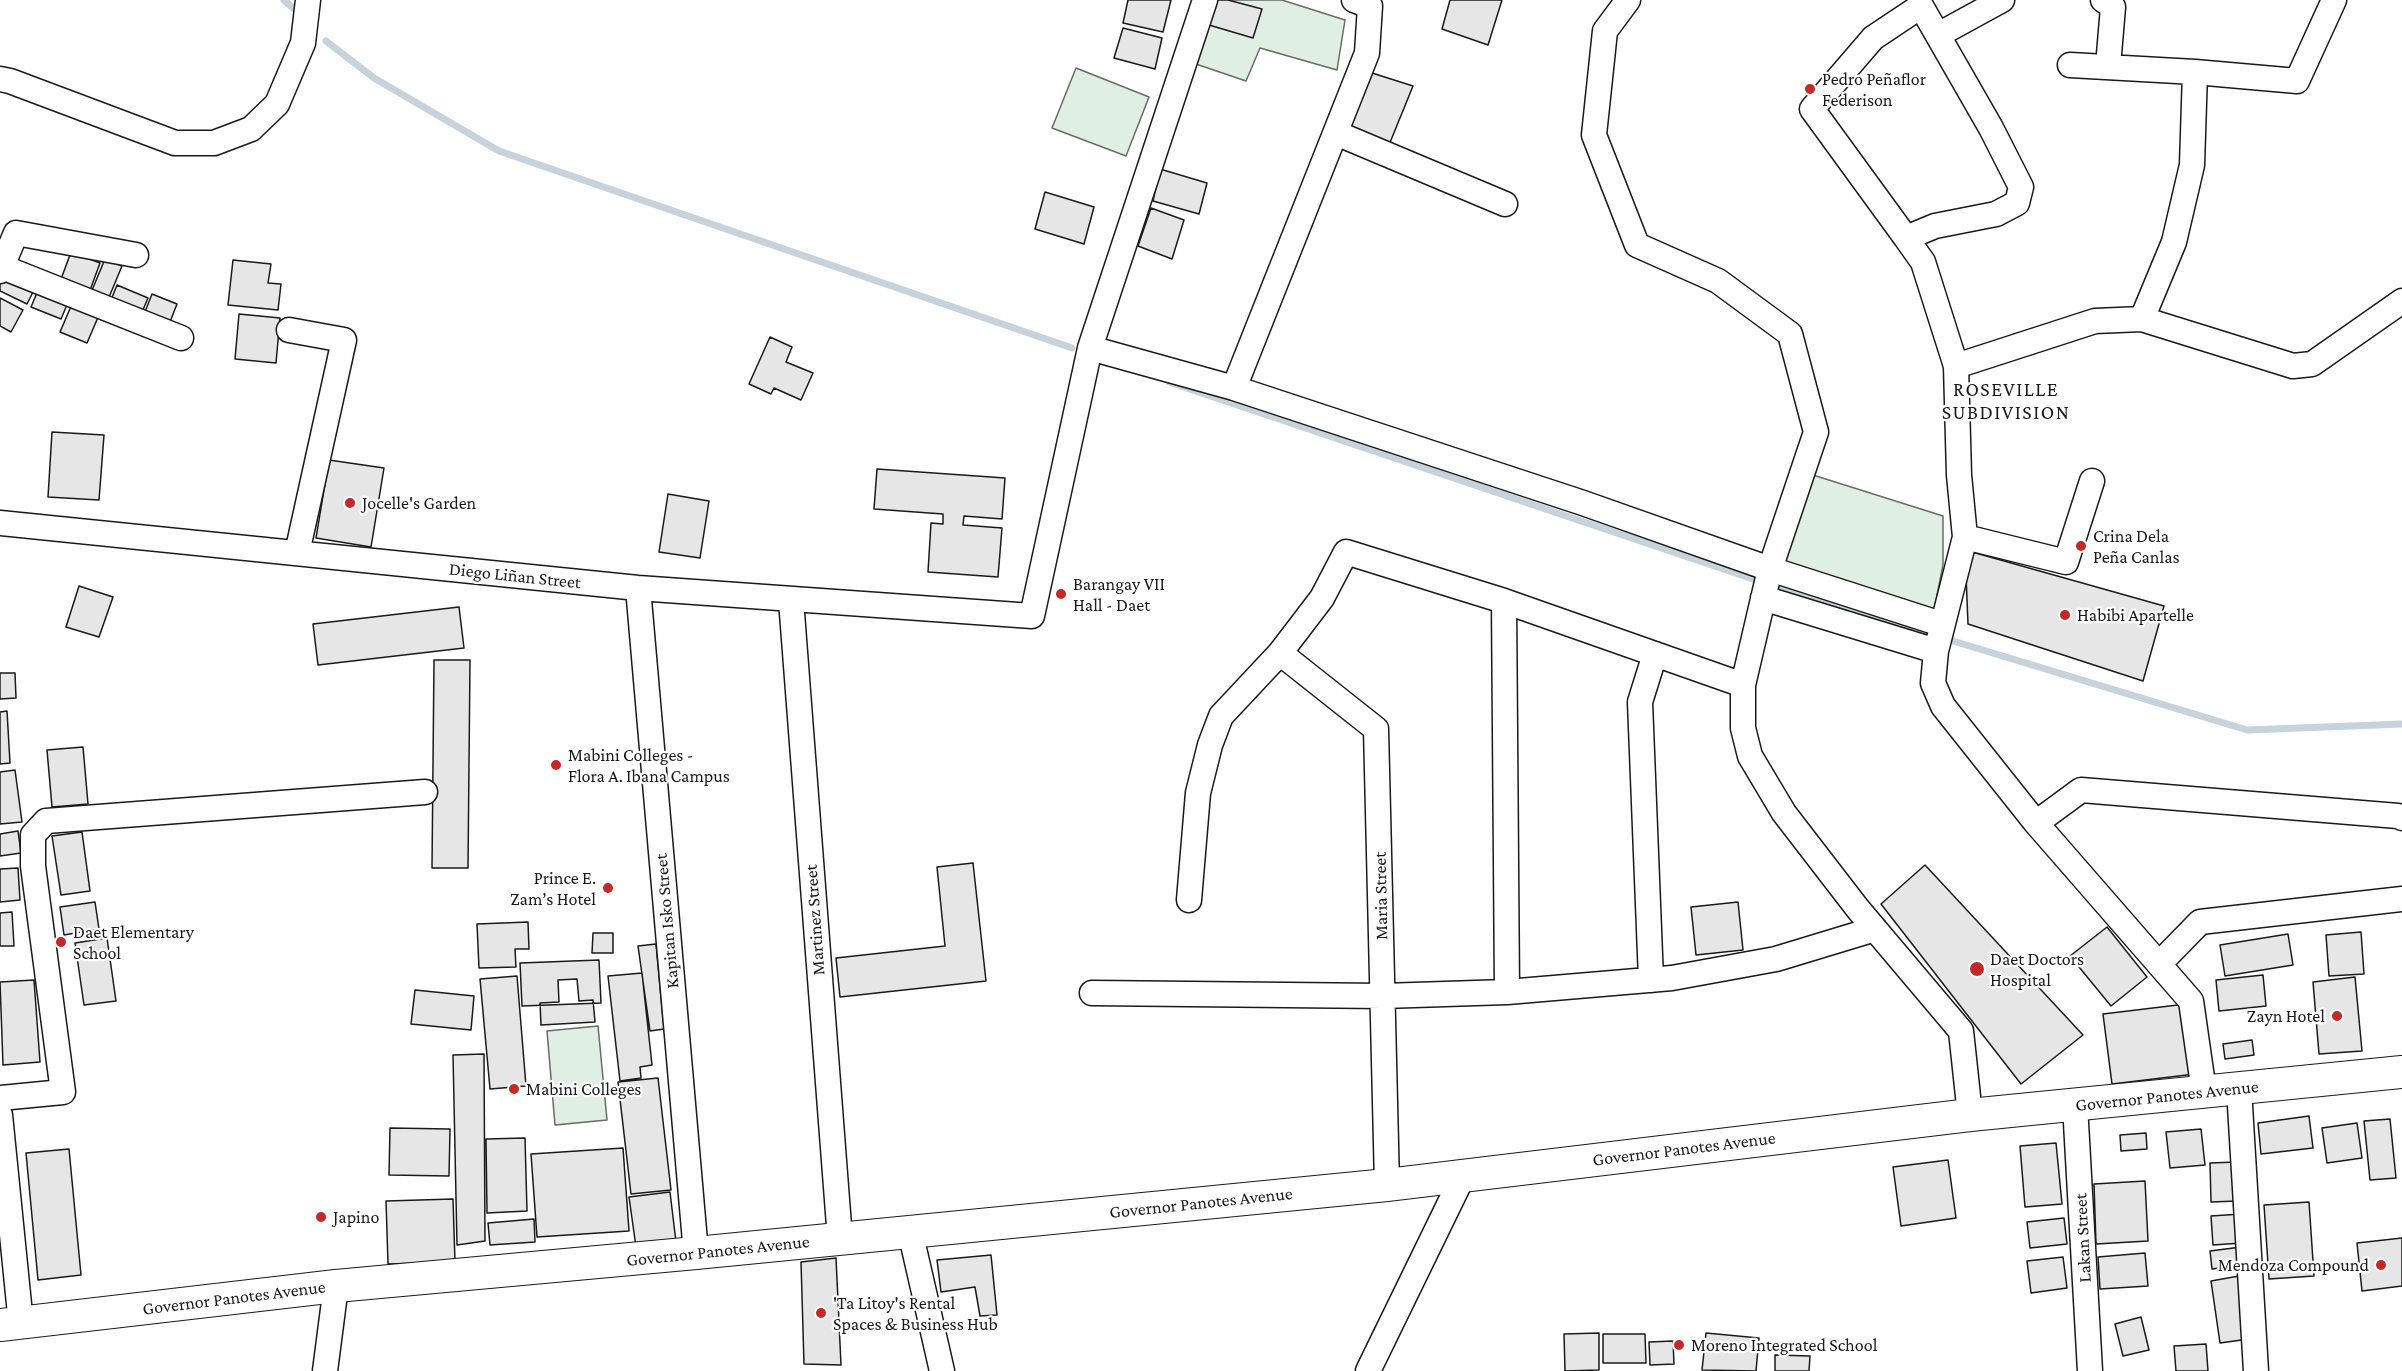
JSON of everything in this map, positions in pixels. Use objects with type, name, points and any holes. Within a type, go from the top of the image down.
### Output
[{"type":"main road","name":"Governor Panotes Avenue","points":[[10,1324],[336,1286],[1387,1185],[1970,1115],[2402,1072]]},
{"type":"street","points":[[0,79],[176,143],[214,143],[251,129],[277,104],[303,43],[308,0]]},
{"type":"street","points":[[1205,0],[1090,348],[1234,388],[1583,503],[1770,569],[1941,624]]},
{"type":"street","points":[[1234,388],[1367,53],[1370,6],[1354,0]]},
{"type":"street","points":[[1628,0],[1605,31],[1594,135],[1637,245],[1718,281],[1790,334],[1816,432],[1770,569],[1743,684],[1743,728],[1750,756],[1764,782],[1809,846],[1875,929],[1961,1030],[1970,1115]]},
{"type":"street","points":[[1938,35],[2002,0]]},
{"type":"street","points":[[2103,0],[2113,7],[2108,66]]},
{"type":"street","points":[[2070,65],[2195,72],[2297,81],[2334,0]]},
{"type":"street","points":[[1906,238],[1935,226],[1996,214],[2017,203],[2020,187],[1991,128],[1921,3],[1874,38],[1812,108],[1923,262],[1956,366],[1959,475],[1965,537],[1941,624],[1933,684],[1943,706],[2036,822],[2191,1001],[2204,1092]]},
{"type":"street","points":[[2142,319],[2174,242],[2192,165],[2195,72]]},
{"type":"street","points":[[1336,133],[1505,204]]},
{"type":"street","points":[[136,255],[16,233],[1,269],[181,338]]},
{"type":"street","points":[[1956,366],[2095,321],[2142,319],[2293,366],[2312,364],[2402,301]]},
{"type":"street","points":[[289,330],[344,340],[297,553]]},
{"type":"street","name":"Diego Liñan Street","points":[[0,523],[638,588],[1032,616],[1090,348]]},
{"type":"street","points":[[1965,537],[2066,562],[2092,482]]},
{"type":"street","points":[[1189,900],[1198,793],[1210,745],[1221,716],[1280,653],[1322,598],[1346,552],[1504,601],[1743,684]]},
{"type":"street","name":"Kapitan Isko Street","points":[[638,588],[696,1253]]},
{"type":"street","points":[[1763,598],[1936,651]]},
{"type":"street","name":"Martinez Street","points":[[791,600],[840,1239]]},
{"type":"street","points":[[1504,601],[1508,992]]},
{"type":"street","name":"Maria Street","points":[[1280,653],[1376,729],[1387,1185]]},
{"type":"street","points":[[1651,980],[1640,702],[1655,654]]},
{"type":"street","points":[[2036,822],[2081,790],[2402,818]]},
{"type":"street","points":[[0,1098],[63,1092],[33,866],[33,835],[46,821],[425,792]]},
{"type":"street","points":[[2160,963],[2200,922],[2402,899]]},
{"type":"street","points":[[1092,993],[1383,996],[1508,992],[1651,980],[1776,959],[1875,929]]},
{"type":"street","points":[[2239,1089],[2256,1371]]},
{"type":"street","name":"Lakan Street","points":[[2075,1105],[2090,1371]]},
{"type":"street","points":[[0,1115],[10,1324]]},
{"type":"street","points":[[1368,1371],[1463,1176]]},
{"type":"street","points":[[910,1231],[942,1371]]},
{"type":"street","points":[[325,1371],[336,1286]]},
{"type":"green space","points":[[1214,0],[1282,0],[1345,20],[1337,70],[1260,48],[1246,81],[1193,63]]},
{"type":"green space","points":[[1076,68],[1149,97],[1126,156],[1052,128]]},
{"type":"green space","points":[[1813,475],[1943,516],[1943,565],[1934,610],[1784,565]]},
{"type":"green space","points":[[598,1026],[607,1120],[555,1125],[547,1031]]},
{"type":"building","points":[[1128,0],[1171,0],[1163,32],[1123,23]]},
{"type":"building","points":[[1216,0],[1228,0],[1262,9],[1253,38],[1209,25]]},
{"type":"building","points":[[1450,0],[1502,0],[1488,45],[1442,29]]},
{"type":"building","points":[[1123,28],[1162,38],[1155,69],[1114,58]]},
{"type":"building","points":[[1372,73],[1413,86],[1389,145],[1349,130]]},
{"type":"building","points":[[1160,169],[1207,183],[1199,214],[1153,201]]},
{"type":"building","points":[[1045,192],[1094,207],[1084,244],[1035,229]]},
{"type":"building","points":[[1151,208],[1184,220],[1172,259],[1138,246]]},
{"type":"building","points":[[71,252],[100,263],[89,293],[60,282]]},
{"type":"building","points":[[105,259],[122,266],[107,302],[90,295]]},
{"type":"building","points":[[233,260],[271,264],[268,283],[281,284],[278,310],[228,305]]},
{"type":"building","points":[[5,273],[35,288],[27,304],[0,291],[0,282]]},
{"type":"building","points":[[117,285],[148,298],[140,317],[109,305]]},
{"type":"building","points":[[39,288],[69,300],[61,319],[31,307]]},
{"type":"building","points":[[152,294],[177,304],[168,327],[143,317]]},
{"type":"building","points":[[0,298],[23,310],[11,332],[0,326]]},
{"type":"building","points":[[72,304],[99,315],[87,343],[60,332]]},
{"type":"building","points":[[239,314],[280,318],[276,363],[235,359]]},
{"type":"building","points":[[770,337],[792,347],[786,362],[813,373],[801,400],[774,388],[771,394],[749,384]]},
{"type":"building","points":[[52,432],[104,435],[99,500],[48,497]]},
{"type":"building","name":"Jocelle's Garden","points":[[329,460],[384,468],[371,547],[316,538]]},
{"type":"building","points":[[877,469],[1005,478],[1002,519],[964,516],[963,525],[1002,528],[998,577],[928,572],[931,523],[943,524],[943,514],[874,509]]},
{"type":"building","points":[[668,494],[709,501],[700,558],[659,552]]},
{"type":"building","name":"Habibi Apartelle","points":[[1965,550],[2164,606],[2143,681],[1968,624]]},
{"type":"building","points":[[79,586],[113,597],[99,637],[66,627]]},
{"type":"building","points":[[459,607],[464,648],[318,665],[313,624]]},
{"type":"building","points":[[434,660],[470,660],[468,868],[432,868]]},
{"type":"building","points":[[0,673],[15,673],[16,698],[0,699]]},
{"type":"building","points":[[7,711],[10,763],[0,764],[0,712]]},
{"type":"building","points":[[83,747],[88,804],[52,807],[47,750]]},
{"type":"building","points":[[15,770],[22,822],[0,824],[0,772]]},
{"type":"building","points":[[18,831],[21,853],[0,856],[0,834]]},
{"type":"building","points":[[82,832],[90,891],[61,895],[52,836]]},
{"type":"building","points":[[973,863],[986,981],[840,997],[836,958],[945,946],[937,867]]},
{"type":"building","name":"Daet Doctors Hospital","points":[[1925,865],[2083,1035],[2021,1084],[1881,904]]},
{"type":"building","points":[[18,868],[20,900],[0,902],[0,869]]},
{"type":"building","points":[[95,902],[99,929],[64,935],[60,907]]},
{"type":"building","points":[[1738,902],[1743,950],[1696,955],[1691,907]]},
{"type":"building","points":[[12,912],[14,946],[0,946],[0,913]]},
{"type":"building","points":[[528,922],[529,949],[515,949],[516,967],[479,968],[477,924]]},
{"type":"building","points":[[2107,927],[2147,977],[2111,1006],[2070,956]]},
{"type":"building","points":[[2361,932],[2364,974],[2329,976],[2326,935]]},
{"type":"building","points":[[593,933],[613,933],[613,953],[592,953]]},
{"type":"building","points":[[2288,934],[2293,965],[2225,976],[2220,945]]},
{"type":"building","points":[[107,938],[116,1001],[84,1005],[75,943]]},
{"type":"building","points":[[656,944],[664,1029],[650,1031],[638,946]]},
{"type":"building","points":[[599,960],[601,1003],[522,1006],[520,963]]},
{"type":"building","points":[[642,973],[652,1065],[640,1067],[641,1078],[620,1081],[608,976]]},
{"type":"building","points":[[2263,975],[2266,1006],[2219,1011],[2216,980]]},
{"type":"building","points":[[517,976],[526,1086],[490,1089],[480,979]]},
{"type":"building","name":"Zayn Hotel","points":[[2355,977],[2362,1051],[2319,1054],[2313,982]]},
{"type":"building","points":[[577,979],[579,1001],[593,1000],[595,1022],[541,1025],[540,1003],[559,1002],[558,980]]},
{"type":"building","points":[[34,980],[40,1062],[3,1065],[0,982]]},
{"type":"building","points":[[415,990],[474,996],[471,1030],[411,1024]]},
{"type":"building","points":[[2186,1004],[2195,1074],[2112,1084],[2103,1014]]},
{"type":"building","points":[[2252,1040],[2254,1055],[2225,1059],[2223,1044]]},
{"type":"building","points":[[484,1054],[485,1241],[457,1245],[453,1055]]},
{"type":"building","points":[[658,1078],[671,1190],[631,1194],[618,1082]]},
{"type":"building","points":[[2309,1116],[2313,1148],[2261,1154],[2258,1123]]},
{"type":"building","points":[[2390,1119],[2396,1178],[2370,1180],[2364,1121]]},
{"type":"building","points":[[2357,1123],[2362,1158],[2327,1163],[2322,1128]]},
{"type":"building","points":[[390,1128],[450,1129],[449,1176],[389,1175]]},
{"type":"building","points":[[2201,1129],[2205,1165],[2170,1168],[2166,1132]]},
{"type":"building","points":[[2146,1133],[2147,1149],[2121,1151],[2120,1135]]},
{"type":"building","points":[[525,1138],[527,1211],[487,1213],[486,1139]]},
{"type":"building","points":[[2056,1143],[2062,1204],[2025,1207],[2020,1146]]},
{"type":"building","points":[[623,1148],[629,1231],[537,1237],[531,1154]]},
{"type":"building","points":[[69,1149],[81,1275],[38,1280],[26,1153]]},
{"type":"building","points":[[1948,1160],[1956,1218],[1901,1226],[1893,1167]]},
{"type":"building","points":[[2236,1162],[2237,1201],[2211,1202],[2210,1163]]},
{"type":"building","points":[[2145,1181],[2148,1241],[2096,1244],[2094,1184]]},
{"type":"building","points":[[670,1192],[676,1242],[636,1247],[629,1197]]},
{"type":"building","points":[[453,1199],[455,1262],[388,1264],[386,1201]]},
{"type":"building","points":[[2309,1202],[2314,1276],[2269,1279],[2264,1205]]},
{"type":"building","points":[[2241,1214],[2242,1243],[2213,1245],[2211,1216]]},
{"type":"building","points":[[2064,1218],[2067,1244],[2030,1248],[2027,1222]]},
{"type":"building","points":[[534,1219],[535,1242],[490,1245],[488,1223]]},
{"type":"building","name":"Mendoza Compound","points":[[2402,1238],[2402,1286],[2362,1291],[2357,1243]]},
{"type":"building","points":[[2241,1247],[2243,1265],[2212,1269],[2210,1251]]},
{"type":"building","points":[[2145,1253],[2148,1286],[2100,1289],[2098,1257]]},
{"type":"building","points":[[991,1255],[997,1315],[980,1316],[975,1287],[941,1292],[937,1260]]},
{"type":"building","points":[[2063,1257],[2067,1288],[2031,1293],[2027,1261]]},
{"type":"building","name":"'Ta Litoy's Rental Spaces & Business Hub","points":[[836,1258],[841,1365],[804,1364],[801,1262]]},
{"type":"building","points":[[2239,1276],[2249,1339],[2220,1343],[2211,1281]]},
{"type":"building","points":[[2141,1317],[2149,1350],[2123,1356],[2115,1324]]},
{"type":"building","points":[[1599,1333],[1599,1370],[1565,1371],[1564,1334]]},
{"type":"building","points":[[1706,1333],[1759,1338],[1756,1371],[1702,1370]]},
{"type":"building","points":[[1603,1334],[1645,1334],[1646,1363],[1603,1363]]},
{"type":"building","points":[[1673,1341],[1674,1364],[1650,1365],[1649,1342]]},
{"type":"building","points":[[2206,1344],[2208,1371],[2176,1371],[2174,1346]]},
{"type":"building","points":[[1775,1355],[1810,1356],[1809,1371],[1775,1371]]},
{"type":"waterway","points":[[284,0],[300,14]]},
{"type":"waterway","points":[[326,41],[374,78],[499,151],[1072,348]]},
{"type":"waterway","points":[[1169,382],[1762,582]]},
{"type":"waterway","points":[[1781,588],[1934,634]]},
{"type":"waterway","points":[[1953,641],[2247,730],[2402,724]]},
{"type":"place","name":"Pedro Peñaflor Federison","points":[[1810,89]]},
{"type":"place","name":"Jocelle's Garden","points":[[350,503]]},
{"type":"place","name":"Crina Dela Peña Canlas","points":[[2081,546]]},
{"type":"place","name":"Barangay VII Hall - Daet","points":[[1061,594]]},
{"type":"place","name":"Habibi Apartelle","points":[[2065,615]]},
{"type":"place","name":"Mabini Colleges - Flora A. Ibana Campus","points":[[556,765]]},
{"type":"place","name":"Prince E. Zam’s Hotel","points":[[608,888]]},
{"type":"place","name":"Daet Elementary School","points":[[61,942]]},
{"type":"place","name":"Daet Doctors Hospital","points":[[1977,969]]},
{"type":"place","name":"Zayn Hotel","points":[[2337,1016]]},
{"type":"place","name":"Mabini Colleges","points":[[514,1089]]},
{"type":"place","name":"Japino","points":[[321,1217]]},
{"type":"place","name":"Mendoza Compound","points":[[2381,1265]]},
{"type":"place","name":"'Ta Litoy's Rental Spaces & Business Hub","points":[[821,1313]]},
{"type":"place","name":"Moreno Integrated School","points":[[1679,1345]]},
{"type":"district","name":"ROSEVILLE SUBDIVISION","points":[[2006,402]]}]
